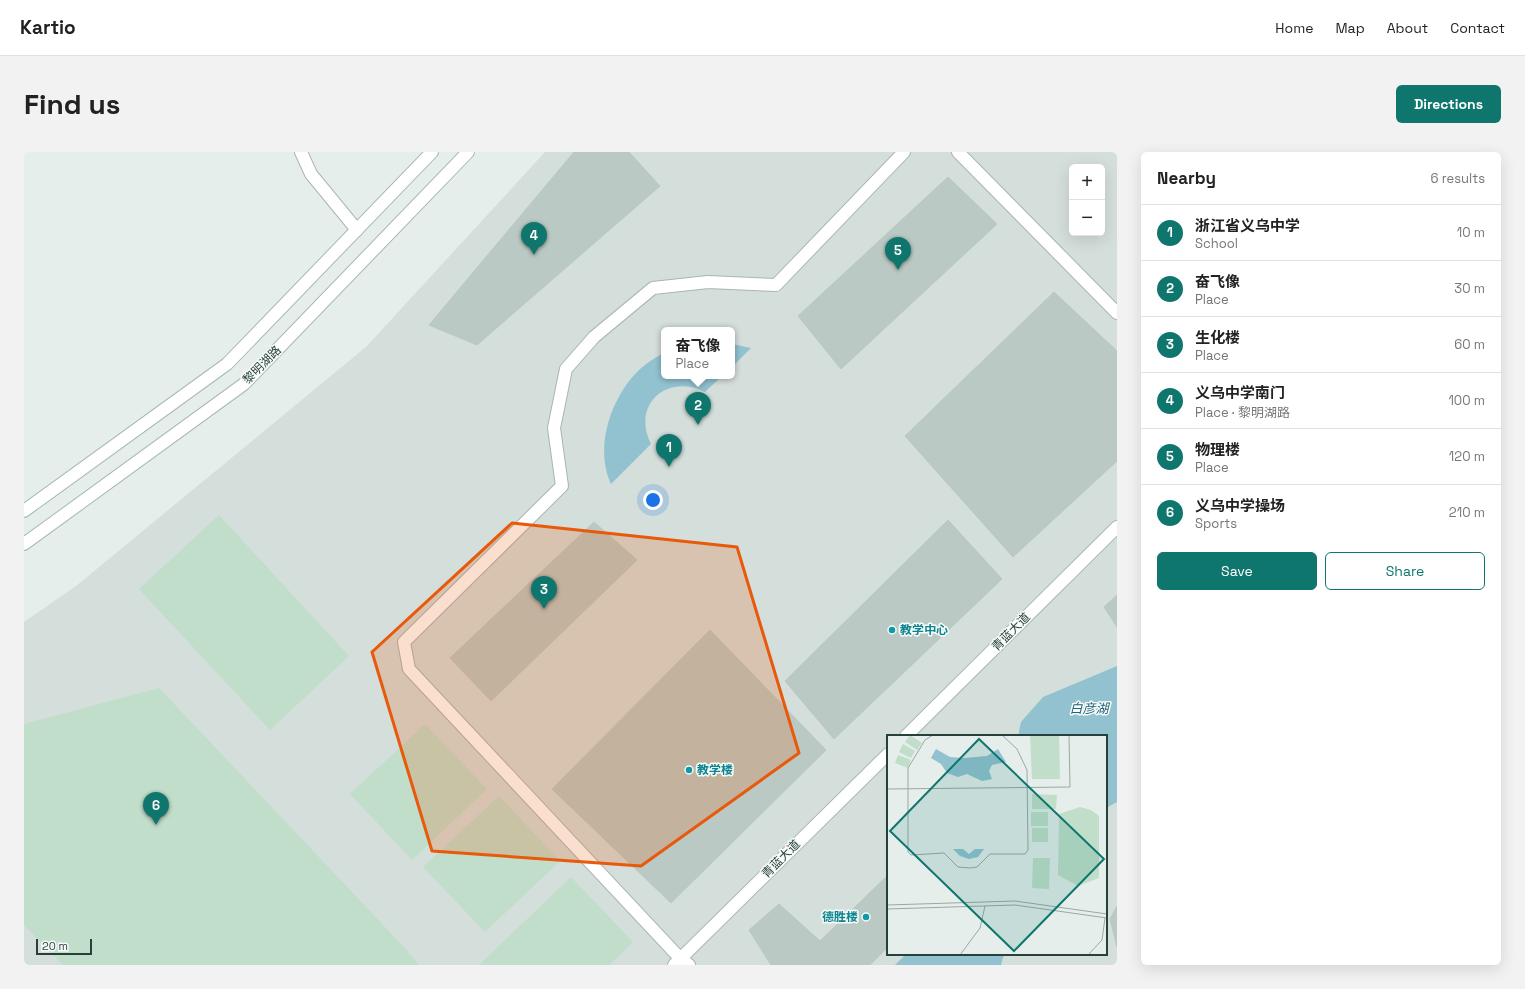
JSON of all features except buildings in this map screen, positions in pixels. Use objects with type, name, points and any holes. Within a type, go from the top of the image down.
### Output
[{"type":"street","points":[[301,152],[311,174],[357,230]]},
{"type":"street","points":[[24,511],[227,364],[432,152]]},
{"type":"street","name":"黎明湖路","points":[[24,544],[244,384],[468,152]]},
{"type":"street","points":[[681,963],[409,669],[404,642],[562,486],[554,428],[566,369],[594,337],[653,288],[708,282],[776,286],[904,152]]},
{"type":"street","points":[[958,152],[1117,313]]},
{"type":"street","name":"青蓝大道","points":[[907,735],[1117,527]]},
{"type":"street","name":"青蓝大道","points":[[681,963],[887,755]]},
{"type":"highlighted area","points":[[512,523],[737,547],[799,753],[641,866],[432,851],[372,652]]},
{"type":"shaded area","points":[[545,152],[1117,152],[1117,965],[24,965],[24,622],[76,586],[366,347]]},
{"type":"green space","points":[[219,515],[349,656],[270,730],[139,589]]},
{"type":"green space","points":[[159,688],[403,946],[419,965],[63,965],[24,925],[24,724]]},
{"type":"green space","points":[[425,724],[487,789],[412,860],[350,794]]},
{"type":"green space","points":[[499,796],[560,861],[485,932],[423,867]]},
{"type":"green space","points":[[571,877],[633,942],[609,965],[479,965]]},
{"type":"water","points":[[735,345],[751,348],[735,364]]},
{"type":"water","points":[[661,354],[661,379],[719,379],[705,392],[691,387],[678,387],[666,390],[656,396],[649,405],[646,417],[646,430],[651,444],[611,484],[606,470],[604,455],[608,424],[613,409],[628,382],[647,364]]},
{"type":"water","name":"白彦湖","points":[[1117,666],[1117,802],[1107,807],[1107,735],[1018,735],[1021,722],[1043,697]]},
{"type":"water","points":[[905,955],[1004,955],[1001,965],[895,965]]},
{"type":"place","name":"义乌中学南门","points":[[534,255]]},
{"type":"place","name":"物理楼","points":[[898,270]]},
{"type":"place","name":"奋飞像","points":[[698,425]]},
{"type":"place","name":"浙江省义乌中学","points":[[669,467]]},
{"type":"place","name":"生化楼","points":[[544,609]]},
{"type":"place","name":"教学中心","points":[[892,630]]},
{"type":"place","name":"教学楼","points":[[689,770]]},
{"type":"place","name":"义乌中学操场","points":[[156,825]]},
{"type":"place","name":"德胜楼","points":[[866,917]]}]
